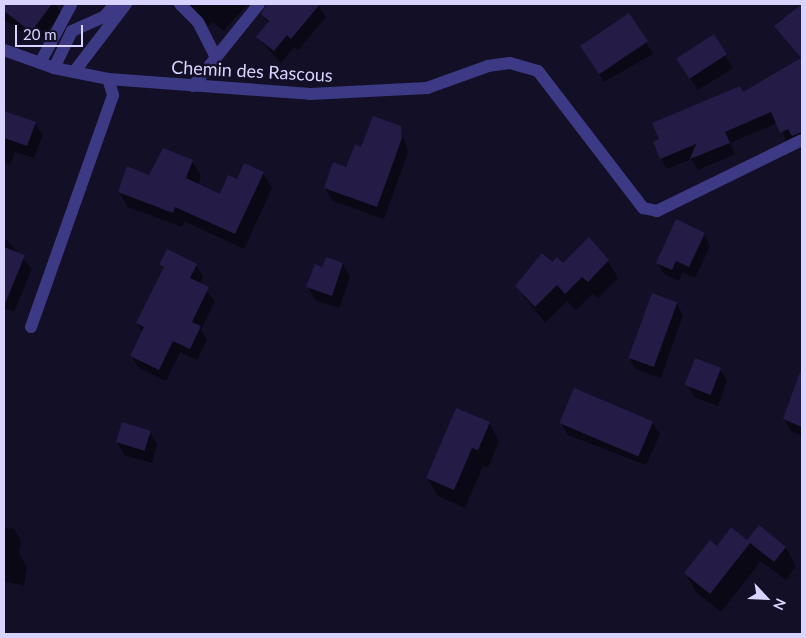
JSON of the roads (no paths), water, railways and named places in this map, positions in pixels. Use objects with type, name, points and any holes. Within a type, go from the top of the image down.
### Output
[{"type":"street","points":[[54,68],[72,31],[104,17],[115,4]]},
{"type":"street","points":[[74,72],[126,4]]},
{"type":"street","points":[[180,4],[198,22],[216,57]]},
{"type":"street","points":[[193,86],[259,4]]},
{"type":"street","points":[[40,63],[71,5]]},
{"type":"street","name":"Chemin des Rascous","points":[[4,50],[54,68],[108,79],[310,94],[427,88],[488,66],[510,64],[538,71],[643,208],[657,211],[802,140]]},
{"type":"street","points":[[31,327],[113,95],[108,79]]}]
